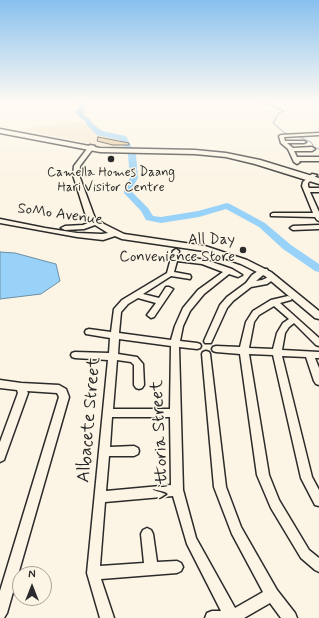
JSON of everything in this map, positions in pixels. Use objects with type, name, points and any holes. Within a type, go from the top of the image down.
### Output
[{"type":"main road","points":[[4,130],[94,148],[121,150],[200,149],[231,152],[261,159],[316,178]]},
{"type":"street","points":[[318,135],[284,134],[281,136],[283,142],[291,150],[297,160],[319,159]]},
{"type":"street","points":[[283,142],[304,142]]},
{"type":"street","points":[[94,148],[77,166],[76,175],[88,213],[96,222],[115,234],[140,240],[191,247],[237,259],[264,271],[273,277],[319,316]]},
{"type":"street","points":[[291,150],[312,149]]},
{"type":"street","points":[[273,215],[318,217],[306,190],[305,184],[316,178]]},
{"type":"street","points":[[306,190],[319,190]]},
{"type":"street","name":"SoMo Avenue","points":[[0,215],[65,228],[84,227],[96,222]]},
{"type":"street","name":"SoMo Avenue","points":[[0,221],[77,235],[103,236],[115,234]]},
{"type":"street","points":[[293,228],[319,227]]},
{"type":"street","name":"Vittoria Street","points":[[170,274],[175,254],[234,273],[209,285],[194,300],[186,310],[174,342],[177,490],[191,540],[232,617]]},
{"type":"street","points":[[208,341],[223,307],[230,299],[249,285],[255,277],[264,271]]},
{"type":"street","points":[[170,274],[187,277]]},
{"type":"street","name":"Albacete Street","points":[[108,618],[92,573],[117,311],[137,295],[170,274]]},
{"type":"street","points":[[249,285],[264,282],[273,277]]},
{"type":"street","points":[[151,315],[159,301],[169,289]]},
{"type":"street","points":[[137,295],[159,301]]},
{"type":"street","points":[[288,298],[265,306],[250,322],[244,351],[263,475],[275,504],[305,554],[319,566]]},
{"type":"street","points":[[274,302],[294,319],[319,344]]},
{"type":"street","points":[[294,319],[286,325],[281,332],[277,353],[307,478],[319,501]]},
{"type":"street","points":[[89,332],[197,346]]},
{"type":"street","points":[[197,346],[201,342],[208,341],[214,344],[211,352],[220,487],[236,530],[272,595],[290,618]]},
{"type":"street","points":[[197,346],[199,351],[211,352],[244,351],[315,355],[319,382]]},
{"type":"street","points":[[75,355],[112,356],[134,359],[139,364],[138,385]]},
{"type":"street","points":[[0,384],[21,387],[59,389],[63,392],[64,397],[0,613]]},
{"type":"street","points":[[0,457],[22,399],[23,393],[21,387]]},
{"type":"street","points":[[107,413],[175,413]]},
{"type":"street","points":[[104,452],[134,450]]},
{"type":"street","points":[[99,497],[177,490]]},
{"type":"street","points":[[147,534],[151,569]]},
{"type":"street","points":[[92,573],[177,567]]},
{"type":"street","points":[[212,618],[232,617],[272,595]]},
{"type":"shaded area","points":[[23,130],[94,130],[98,133],[122,139],[123,147],[103,146]]},
{"type":"water","points":[[0,252],[15,253],[56,264],[60,281],[41,294],[0,299]]},
{"type":"building","points":[[98,137],[129,143],[129,145],[113,145],[97,141]]},
{"type":"waterway","points":[[96,130],[100,133],[123,138],[132,155],[134,178],[128,188],[128,193],[145,210],[149,218],[161,220],[199,214],[227,206],[262,225],[287,247],[319,269]]},
{"type":"waterway","points":[[281,130],[285,133],[292,135]]},
{"type":"waterway","points":[[297,136],[311,142],[314,147],[319,149]]},
{"type":"place","name":"Camella Homes Daang Hari Visitor Centre","points":[[111,159]]},
{"type":"place","name":"All Day Convenience Store","points":[[243,250]]}]
